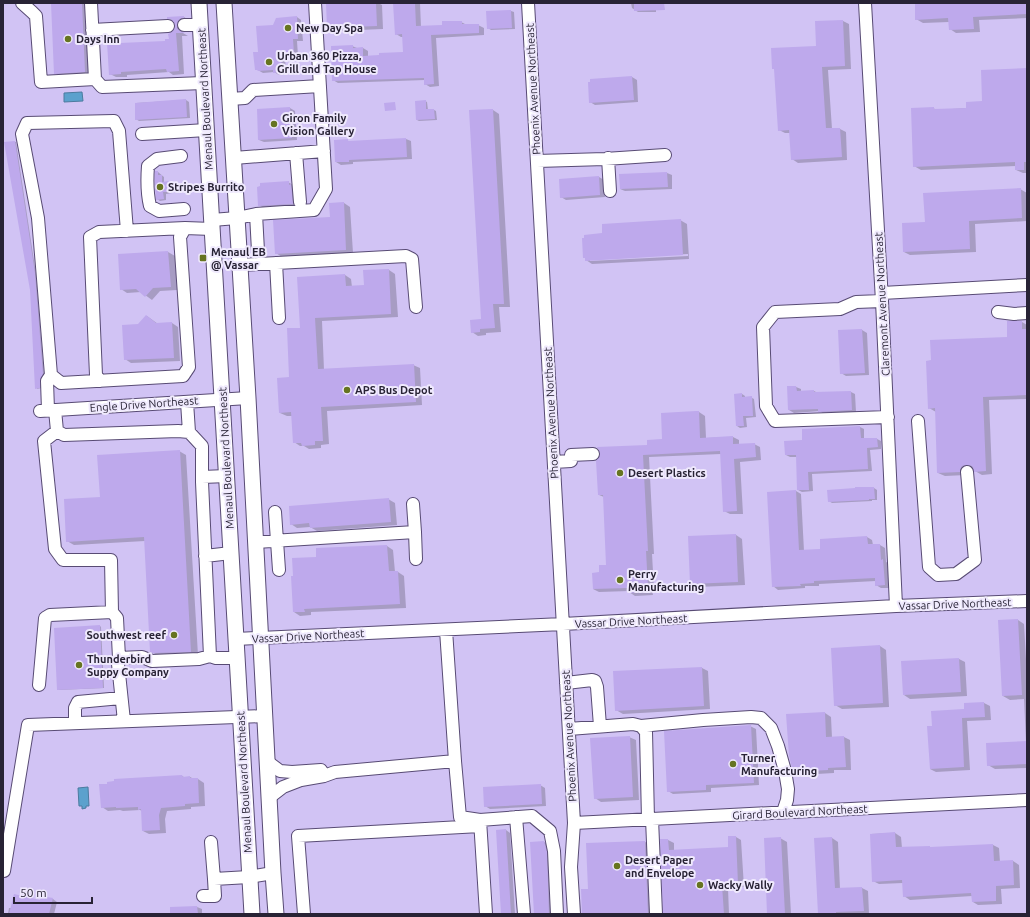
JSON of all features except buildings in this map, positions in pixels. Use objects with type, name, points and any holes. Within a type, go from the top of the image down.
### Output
[{"type":"main road","name":"Menaul Boulevard Northeast","points":[[199,3],[252,914]]},
{"type":"main road","points":[[224,3],[248,398],[276,914]]},
{"type":"street","points":[[22,3],[36,16],[41,82],[95,79]]},
{"type":"street","points":[[91,3],[95,79],[102,87],[203,82]]},
{"type":"street","points":[[100,381],[96,375],[90,237],[99,232],[185,228],[212,225],[256,214],[314,210],[326,189],[315,3]]},
{"type":"street","name":"Phoenix Avenue Northeast","points":[[528,3],[574,822],[571,867],[574,914]]},
{"type":"street","name":"Claremont Avenue Northeast","points":[[865,3],[882,297],[896,606]]},
{"type":"street","points":[[184,24],[200,25]]},
{"type":"street","points":[[92,30],[168,26]]},
{"type":"street","points":[[230,99],[245,98],[253,90],[320,86]]},
{"type":"street","points":[[127,231],[119,131],[114,121],[27,123],[22,134],[38,218],[51,375],[47,381],[48,410],[57,431],[64,435],[178,431],[189,432]]},
{"type":"street","points":[[142,134],[206,130]]},
{"type":"street","points":[[234,158],[324,151]]},
{"type":"street","points":[[296,154],[300,202]]},
{"type":"street","points":[[537,161],[665,155]]},
{"type":"street","points":[[181,156],[157,158],[148,166],[148,199],[150,206],[159,211],[184,209]]},
{"type":"street","points":[[608,158],[610,191]]},
{"type":"street","points":[[256,214],[258,251]]},
{"type":"street","points":[[51,375],[60,383],[183,376],[189,367],[180,237],[185,228]]},
{"type":"street","points":[[240,265],[406,256],[412,259],[416,307]]},
{"type":"street","points":[[276,263],[279,318]]},
{"type":"street","points":[[888,417],[775,421],[766,406],[763,327],[775,312],[840,309],[856,302],[882,297],[1027,285]]},
{"type":"street","points":[[998,312],[1014,314],[1027,313]]},
{"type":"street","name":"Engle Drive Northeast","points":[[48,410],[248,398]]},
{"type":"street","points":[[187,402],[189,432],[202,446],[210,656]]},
{"type":"street","points":[[918,422],[929,567],[938,575],[956,574],[975,560],[967,472]]},
{"type":"street","points":[[57,431],[44,441],[55,549],[63,560],[111,560],[112,612],[117,618],[118,664],[124,721]]},
{"type":"street","points":[[554,462],[571,463],[571,455],[593,454]]},
{"type":"street","points":[[202,477],[227,476]]},
{"type":"street","points":[[413,504],[416,559]]},
{"type":"street","points":[[276,512],[279,570]]},
{"type":"street","points":[[256,542],[415,532]]},
{"type":"street","points":[[205,556],[231,553]]},
{"type":"street","name":"Vassar Drive Northeast","points":[[236,639],[446,630],[896,606],[1027,601]]},
{"type":"street","points":[[39,685],[44,618],[50,615],[112,612]]},
{"type":"street","points":[[446,630],[460,817],[480,823]]},
{"type":"street","points":[[119,658],[142,657],[152,661],[199,659],[210,656],[216,658],[237,658]]},
{"type":"street","points":[[566,683],[592,680],[595,681],[597,687],[600,726]]},
{"type":"street","points":[[75,723],[78,702],[121,698]]},
{"type":"street","points":[[4,871],[28,725],[266,716]]},
{"type":"street","points":[[569,729],[633,724],[641,726],[751,717],[761,718],[772,728],[785,771],[788,789],[787,800],[783,812]]},
{"type":"street","points":[[641,726],[646,732],[656,914]]},
{"type":"street","points":[[270,798],[283,787],[301,780],[324,776],[336,772],[455,761]]},
{"type":"street","points":[[268,762],[280,771],[292,772],[323,770],[336,772]]},
{"type":"street","name":"Girard Boulevard Northeast","points":[[574,822],[1027,800]]},
{"type":"street","points":[[304,914],[298,836],[480,823],[532,816],[550,831],[554,851],[557,914]]},
{"type":"street","points":[[516,817],[524,914]]},
{"type":"street","points":[[480,823],[486,914]]},
{"type":"street","points":[[203,896],[215,896],[211,842]]},
{"type":"street","points":[[214,879],[249,877],[273,873]]},
{"type":"water","points":[[82,92],[83,101],[64,102],[64,93]]},
{"type":"water","points":[[88,787],[89,806],[82,809],[82,806],[79,806],[78,788]]},
{"type":"place","name":"New Day Spa","points":[[288,28]]},
{"type":"place","name":"Days Inn","points":[[68,39]]},
{"type":"place","name":"Urban 360 Pizza, Grill and Tap House","points":[[269,62]]},
{"type":"place","name":"Giron Family Vision Gallery","points":[[274,124]]},
{"type":"place","name":"Stripes Burrito","points":[[160,187]]},
{"type":"place","name":"Menaul EB @ Vassar","points":[[203,258]]},
{"type":"place","name":"APS Bus Depot","points":[[347,390]]},
{"type":"place","name":"Desert Plastics","points":[[620,473]]},
{"type":"place","name":"Perry Manufacturing","points":[[620,580]]},
{"type":"place","name":"Southwest reef","points":[[174,635]]},
{"type":"place","name":"Thunderbird Suppy Company","points":[[79,665]]},
{"type":"place","name":"Turner Manufacturing","points":[[733,764]]},
{"type":"place","name":"Desert Paper and Envelope","points":[[617,866]]},
{"type":"place","name":"Wacky Wally","points":[[700,885]]}]
